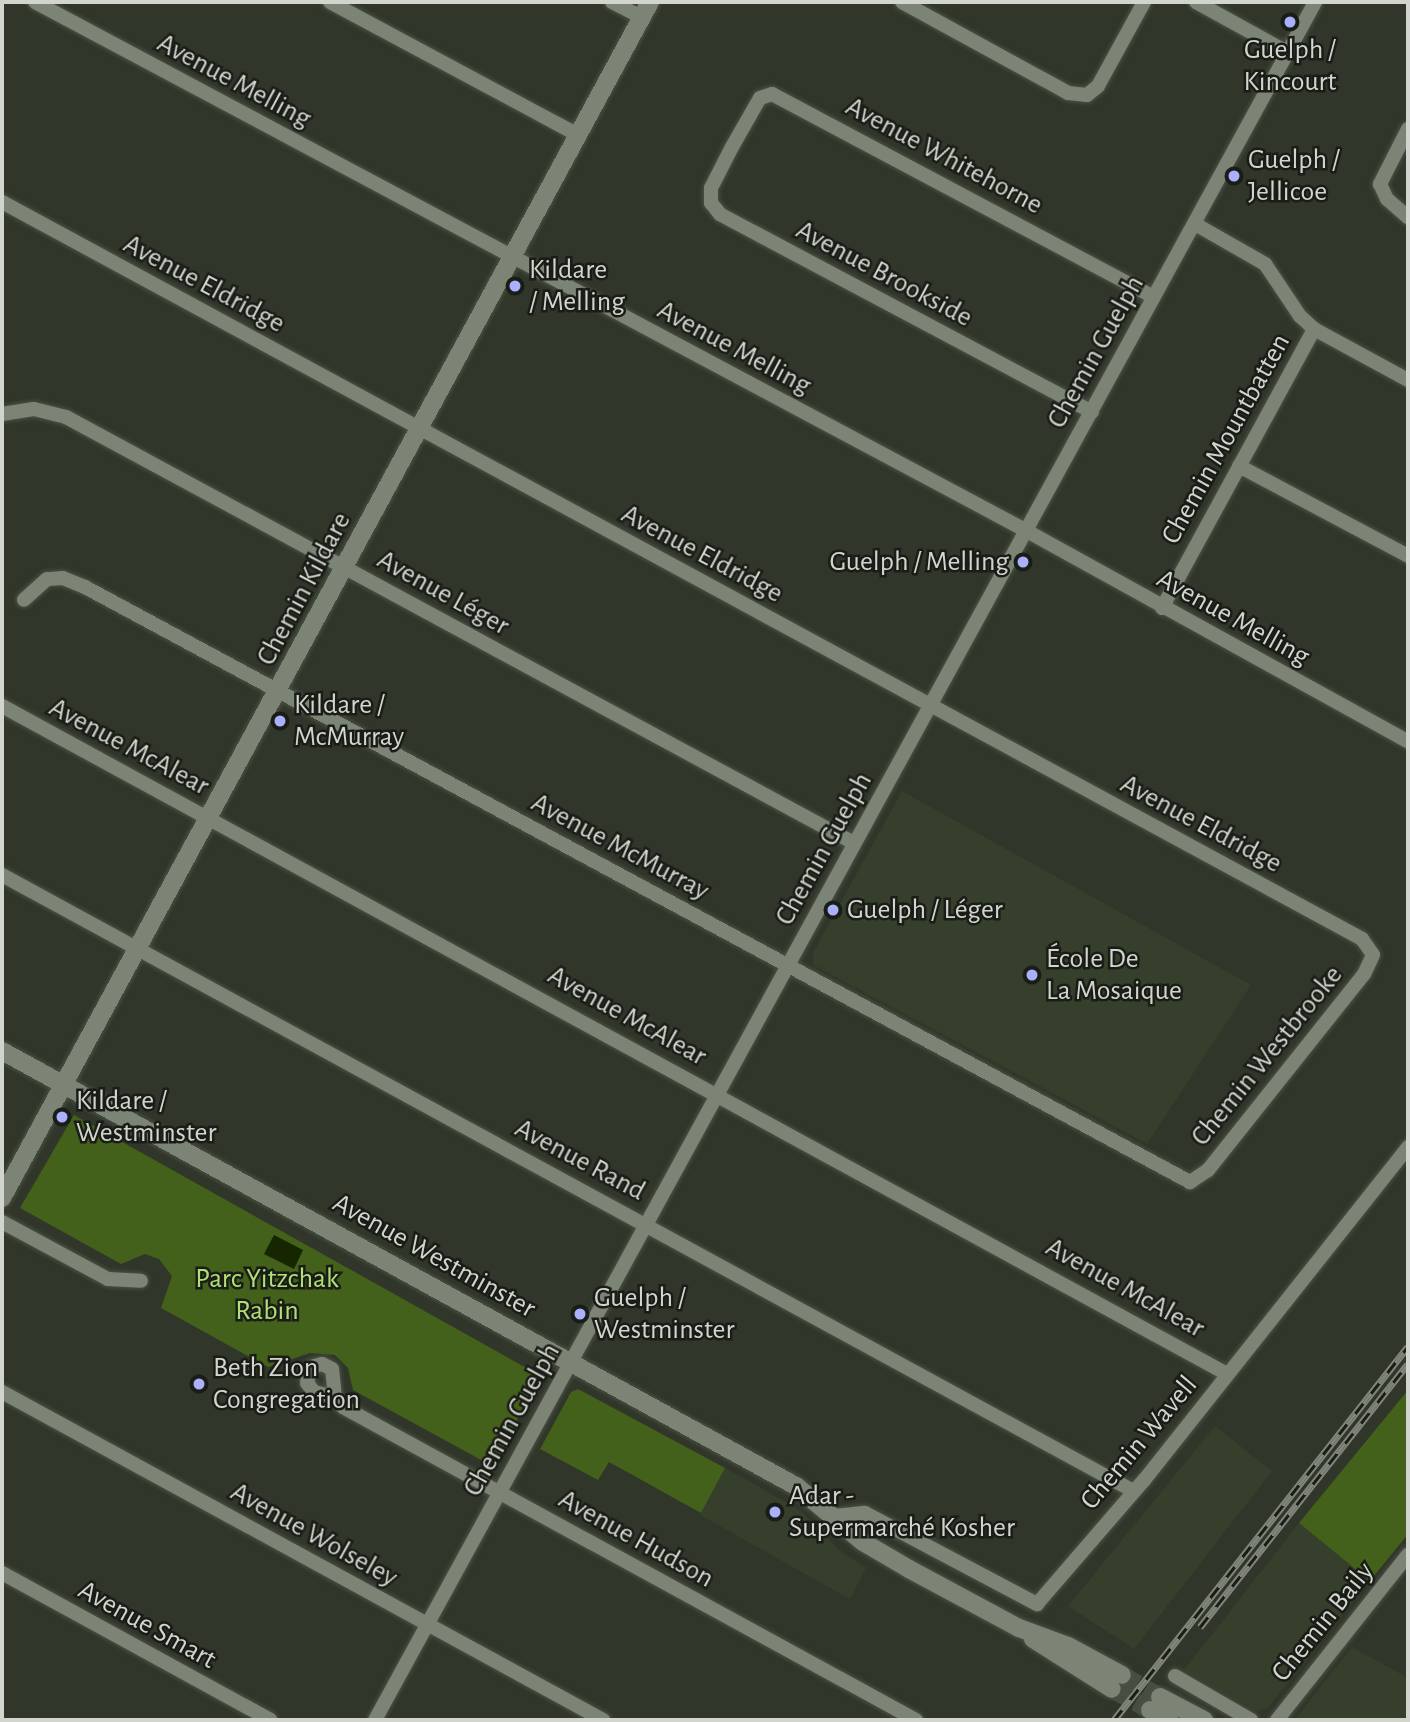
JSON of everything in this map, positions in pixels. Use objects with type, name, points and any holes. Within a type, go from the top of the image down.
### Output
[{"type":"street","name":"Avenue Melling","points":[[35,2],[1025,530],[1162,608],[1408,741]]},
{"type":"street","points":[[330,2],[578,135]]},
{"type":"street","points":[[612,2],[645,10]]},
{"type":"street","points":[[902,2],[1068,93],[1087,95],[1098,86],[1144,2]]},
{"type":"street","points":[[1196,2],[1287,52]]},
{"type":"street","name":"Chemin Guelph","points":[[375,1720],[1315,2]]},
{"type":"street","name":"Chemin Kildare","points":[[2,1198],[140,950],[645,10]]},
{"type":"street","name":"Avenue Whitehorne","points":[[732,147],[760,98],[772,94],[1153,297]]},
{"type":"street","points":[[1408,128],[1380,184],[1387,199],[1408,217]]},
{"type":"street","name":"Avenue Brookside","points":[[732,147],[711,188],[710,202],[720,214],[1092,412]]},
{"type":"street","name":"Avenue Eldridge","points":[[2,202],[1362,939],[1373,955]]},
{"type":"street","points":[[1195,224],[1265,264],[1300,316],[1314,329],[1408,380]]},
{"type":"street","name":"Chemin Mountbatten","points":[[1162,608],[1314,329]]},
{"type":"street","name":"Avenue Léger","points":[[2,414],[34,408],[66,417],[854,844]]},
{"type":"street","points":[[1239,466],[1408,556]]},
{"type":"street","name":"Avenue McMurray","points":[[24,600],[37,584],[63,578],[279,690],[787,966],[1194,1182]]},
{"type":"street","name":"Avenue McAlear","points":[[2,706],[718,1093],[1227,1374]]},
{"type":"street","name":"Avenue Rand","points":[[2,875],[647,1223],[1133,1491]]},
{"type":"street","name":"Chemin Westbrooke","points":[[1194,1182],[1208,1170],[1364,974],[1373,955]]},
{"type":"street","name":"Avenue Westminster","points":[[2,1051],[803,1490],[870,1547],[1019,1628],[1059,1660],[1117,1682]]},
{"type":"street","name":"Chemin Wavell","points":[[834,1516],[865,1513],[1037,1604],[1133,1491],[1408,1147]]},
{"type":"street","points":[[2,1222],[108,1279],[141,1281]]},
{"type":"street","name":"Avenue Wolseley","points":[[2,1392],[603,1720]]},
{"type":"street","name":"Avenue Hudson","points":[[335,1397],[343,1407],[916,1720]]},
{"type":"street","name":"Chemin Baily","points":[[1277,1720],[1403,1572],[1408,1555]]},
{"type":"street","name":"Avenue Smart","points":[[2,1573],[270,1720]]},
{"type":"street","points":[[1175,1676],[1251,1720]]},
{"type":"street","points":[[1170,1720],[1155,1703],[1204,1720]]},
{"type":"shaded area","name":"École De La Mosaique","points":[[902,791],[1251,985],[1147,1144],[813,965],[813,953]]},
{"type":"shaded area","points":[[274,1235],[303,1250],[294,1269],[264,1254]]},
{"type":"shaded area","points":[[1215,1426],[1272,1471],[1134,1649],[1068,1606]]},
{"type":"shaded area","points":[[725,1468],[800,1510],[839,1550],[866,1568],[850,1599],[700,1515]]},
{"type":"shaded area","points":[[1299,1523],[1370,1581],[1268,1708],[1257,1711],[1184,1670]]},
{"type":"shaded area","points":[[1352,1647],[1408,1678],[1408,1720],[1294,1720]]},
{"type":"green space","name":"Parc Yitzchak Rabin","points":[[74,1115],[539,1375],[494,1467],[353,1390],[348,1368],[335,1355],[310,1353],[268,1367],[161,1308],[172,1276],[159,1259],[145,1254],[121,1264],[20,1208]]},
{"type":"green space","points":[[578,1389],[725,1468],[701,1513],[609,1462],[598,1480],[540,1449],[571,1392]]},
{"type":"green space","points":[[1408,1390],[1408,1534],[1370,1581],[1299,1523]]},
{"type":"tunnel","points":[[1122,1675],[1160,1697]]},
{"type":"tunnel","points":[[1112,1689],[1150,1710]]},
{"type":"railway","points":[[1114,1720],[1408,1347]]},
{"type":"railway","points":[[1200,1627],[1408,1364]]},
{"type":"place","name":"Guelph / Kincourt","points":[[1290,22]]},
{"type":"place","name":"Guelph / Jellicoe","points":[[1234,176]]},
{"type":"place","name":"Kildare / Melling","points":[[515,286]]},
{"type":"place","name":"Guelph / Melling","points":[[1023,562]]},
{"type":"place","name":"Kildare / McMurray","points":[[280,721]]},
{"type":"place","name":"Guelph / Léger","points":[[833,910]]},
{"type":"place","name":"École De La Mosaique","points":[[1032,975]]},
{"type":"place","name":"Kildare / Westminster","points":[[62,1117]]},
{"type":"place","name":"Guelph / Westminster","points":[[580,1314]]},
{"type":"place","name":"Beth Zion Congregation","points":[[199,1384]]},
{"type":"place","name":"Adar - Supermarché Kosher","points":[[775,1512]]}]
